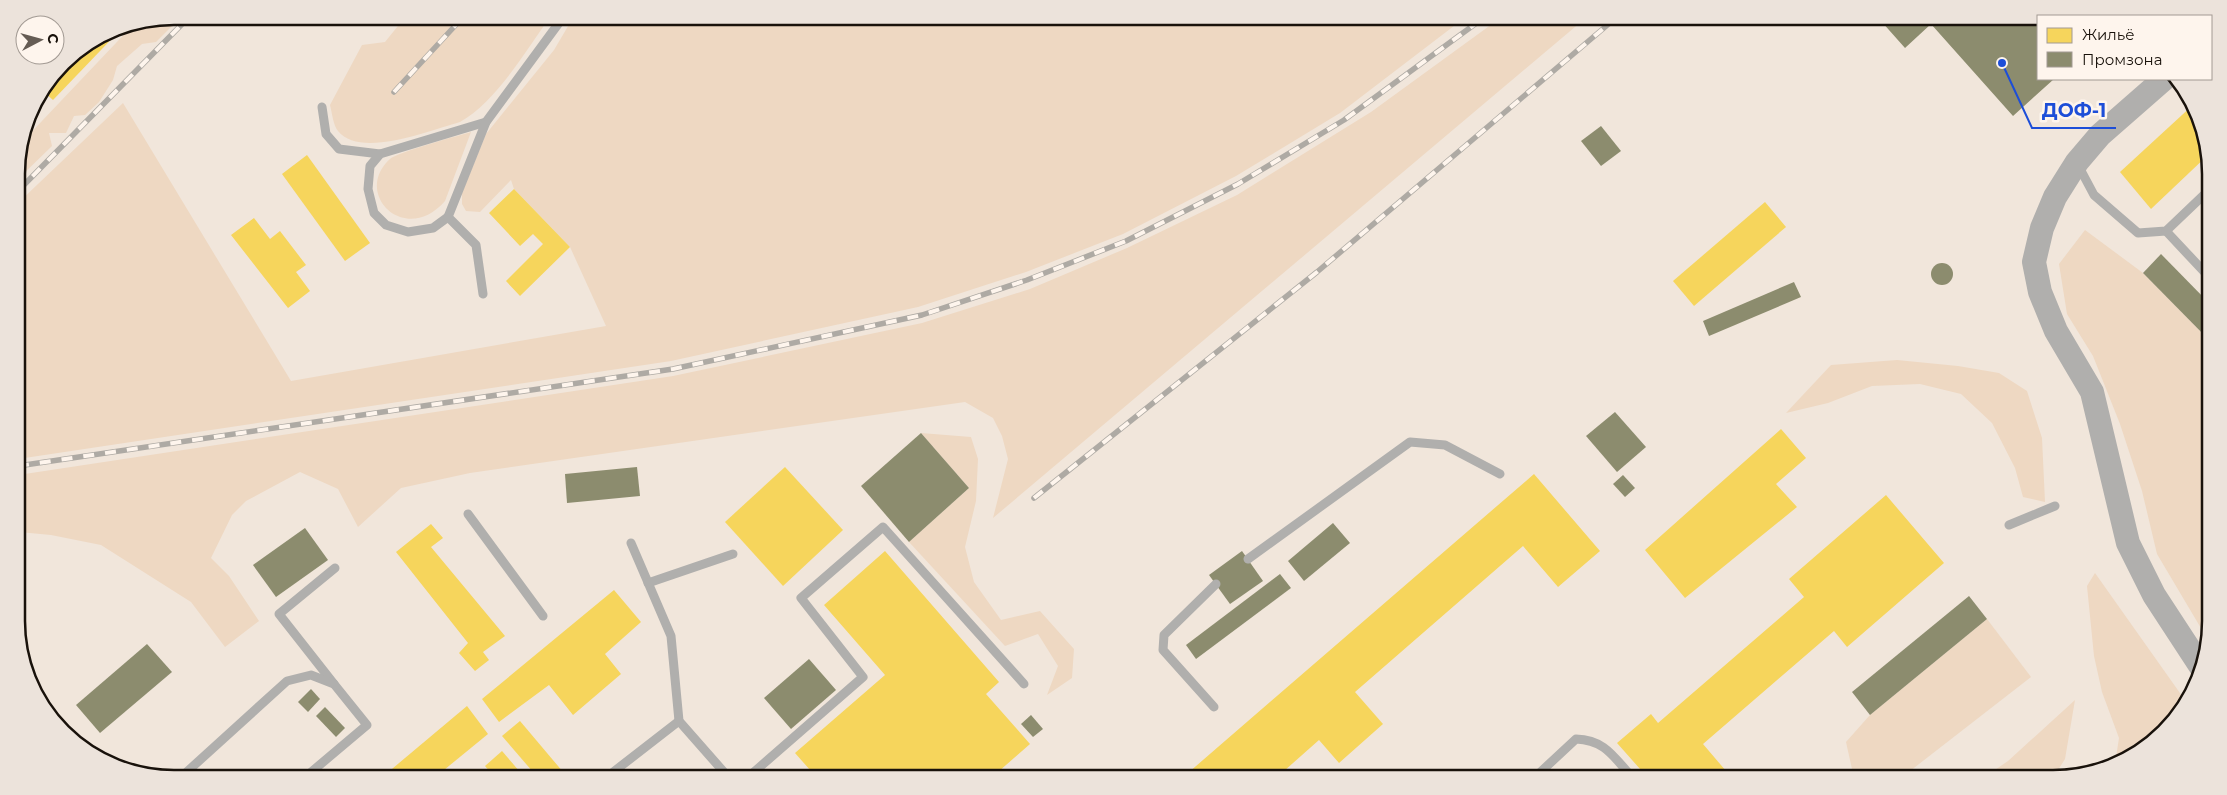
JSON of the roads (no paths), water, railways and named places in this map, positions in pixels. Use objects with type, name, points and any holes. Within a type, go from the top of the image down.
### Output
[{"type":"street","points":[[2163,80],[2100,135],[2076,162],[2055,197],[2042,228],[2034,262],[2040,292],[2056,332],[2092,392],[2128,544],[2154,595],[2196,660]]},
{"type":"lane","points":[[380,154],[370,166],[368,189],[374,213],[386,225],[408,232],[433,228],[448,217],[486,122],[557,25]]},
{"type":"lane","points":[[322,107],[326,134],[339,149],[380,154],[486,122]]},
{"type":"lane","points":[[2076,162],[2094,195],[2138,233],[2166,232],[2202,198]]},
{"type":"lane","points":[[448,217],[476,245],[483,294]]},
{"type":"lane","points":[[2166,232],[2202,270]]},
{"type":"lane","points":[[1248,560],[1410,442],[1445,444],[1500,474]]},
{"type":"lane","points":[[2009,525],[2055,506]]},
{"type":"lane","points":[[468,514],[542,616]]},
{"type":"lane","points":[[756,770],[863,677],[801,598],[883,527],[1024,684]]},
{"type":"lane","points":[[631,543],[671,636],[679,721],[722,770]]},
{"type":"lane","points":[[648,583],[733,554]]},
{"type":"lane","points":[[314,770],[367,725],[279,614],[335,568]]},
{"type":"lane","points":[[1214,707],[1163,650],[1164,635],[1216,584]]},
{"type":"lane","points":[[189,770],[286,681],[310,675],[334,684]]},
{"type":"lane","points":[[616,770],[679,721]]},
{"type":"lane","points":[[1542,770],[1576,739],[1591,740],[1604,746],[1626,770]]},
{"type":"railway","points":[[25,184],[181,25]]},
{"type":"railway","points":[[394,92],[456,25]]},
{"type":"railway","points":[[25,465],[673,369],[922,315],[1027,280],[1126,241],[1238,184],[1344,120],[1474,25]]},
{"type":"railway","points":[[1034,498],[1317,272],[1607,25]]},
{"type":"place","name":"ДОФ-1","points":[[2002,63]]}]
